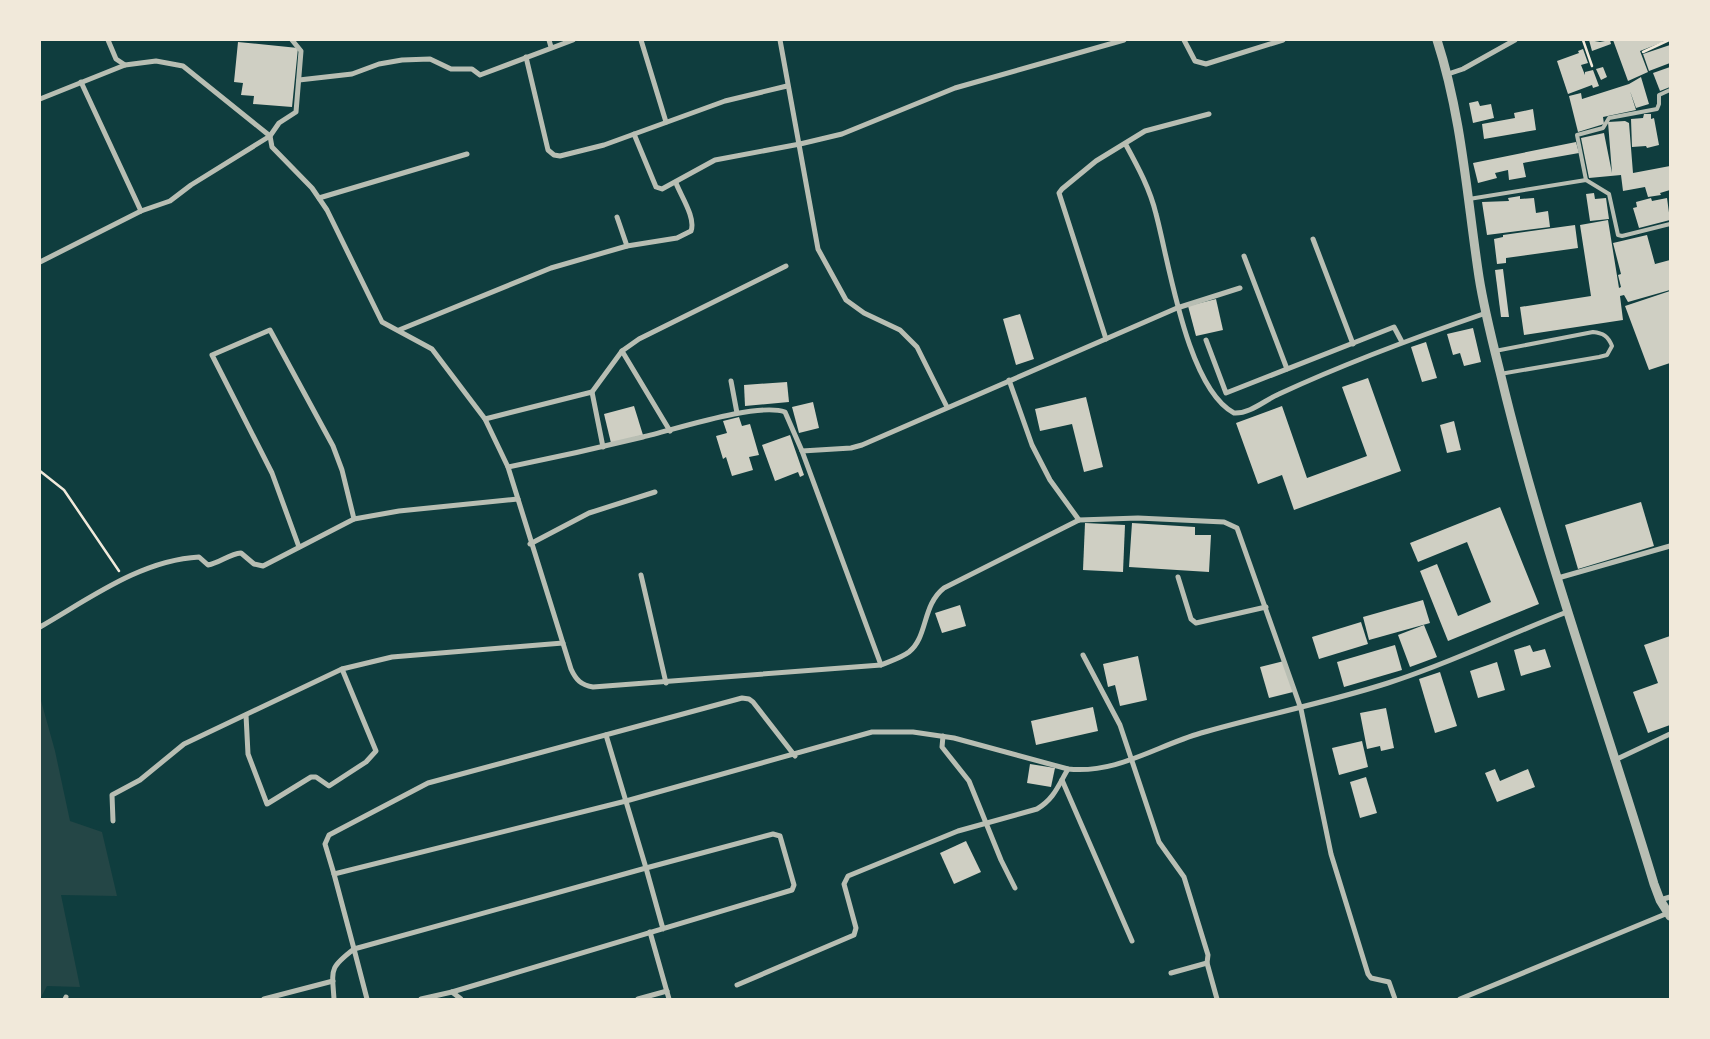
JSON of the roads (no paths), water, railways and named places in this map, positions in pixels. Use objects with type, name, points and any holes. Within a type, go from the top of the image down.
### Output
[{"type":"street","points":[[108,40],[116,59],[125,65]]},
{"type":"street","points":[[40,262],[141,211],[170,201],[190,186],[270,136],[279,123],[296,112],[301,51],[292,40]]},
{"type":"street","points":[[549,40],[551,47]]},
{"type":"street","points":[[299,80],[352,74],[379,64],[402,60],[430,59],[451,69],[472,69],[480,75],[573,40]]},
{"type":"street","points":[[641,40],[666,122]]},
{"type":"street","points":[[780,40],[786,61],[787,86],[800,144],[808,202],[818,249],[831,277],[852,306],[890,324],[909,337],[917,347],[947,407]]},
{"type":"street","points":[[634,134],[656,187],[662,189],[715,160],[800,144],[856,129],[956,88],[1124,40]]},
{"type":"street","points":[[1184,40],[1195,61],[1206,64],[1283,40]]},
{"type":"street","points":[[1437,40],[1448,74],[1457,120],[1486,313],[1500,374],[1567,612],[1617,760],[1660,900],[1669,914],[1460,999]]},
{"type":"street","points":[[1448,74],[1463,69],[1515,40]]},
{"type":"street","points":[[526,57],[548,150],[554,155],[560,156],[604,145],[725,101],[787,86]]},
{"type":"street","points":[[40,99],[125,65],[156,61],[183,66],[270,136],[272,147],[328,210],[382,322],[432,349],[485,419],[508,467],[530,544],[571,669],[578,681],[585,686],[666,683],[881,665],[904,656],[913,649],[933,598],[944,588],[1079,520],[1138,518],[1229,524],[1237,528],[1301,709],[1329,845],[1368,974],[1372,979],[1389,982],[1395,999]]},
{"type":"street","points":[[81,82],[141,211]]},
{"type":"street","points":[[1106,339],[1059,193],[1096,161],[1151,129],[1209,114]]},
{"type":"street","points":[[1126,145],[1140,170],[1156,214],[1177,308],[1197,363],[1207,382],[1226,407],[1237,413],[1247,411],[1277,394],[1402,342],[1486,313]]},
{"type":"street","points":[[318,198],[467,154]]},
{"type":"street","points":[[399,330],[551,268],[627,246],[677,238],[691,231],[693,226],[691,218],[676,183]]},
{"type":"street","points":[[617,217],[627,246]]},
{"type":"street","points":[[1313,239],[1353,344]]},
{"type":"street","points":[[1244,256],[1287,369]]},
{"type":"street","points":[[485,419],[592,392],[622,351],[639,339],[786,266]]},
{"type":"street","points":[[802,451],[856,447],[1177,308],[1240,288]]},
{"type":"street","points":[[1206,340],[1226,393],[1394,327],[1402,342]]},
{"type":"street","points":[[299,547],[272,473],[212,355],[270,330],[333,446],[342,470],[354,519]]},
{"type":"street","points":[[622,351],[670,431]]},
{"type":"street","points":[[1009,380],[1032,445],[1050,480],[1079,520]]},
{"type":"street","points":[[731,381],[737,413]]},
{"type":"street","points":[[592,392],[603,447]]},
{"type":"street","points":[[508,467],[603,447],[737,413],[777,410],[785,412],[802,451],[881,665]]},
{"type":"street","points":[[530,544],[589,513],[655,492]]},
{"type":"street","points":[[40,627],[124,578],[177,558],[199,557],[208,565],[218,563],[233,554],[241,553],[254,564],[263,566],[354,519],[399,511],[518,499]]},
{"type":"street","points":[[1558,578],[1670,546]]},
{"type":"street","points":[[642,574],[666,683]]},
{"type":"street","points":[[1178,578],[1191,618],[1196,624],[1266,607]]},
{"type":"street","points":[[334,874],[626,801],[795,756],[872,732],[889,730],[943,736],[1068,769],[1097,769],[1133,760],[1199,733],[1301,709],[1421,672],[1567,612]]},
{"type":"street","points":[[113,821],[112,796],[140,780],[184,744],[342,669],[392,657],[563,643]]},
{"type":"street","points":[[1083,655],[1112,706],[1133,760],[1159,842],[1184,877],[1208,955],[1207,963],[1217,999]]},
{"type":"street","points":[[246,714],[248,754],[267,804],[311,777],[316,777],[329,786],[366,762],[376,751],[342,669]]},
{"type":"street","points":[[367,999],[325,844],[329,834],[428,783],[746,698],[753,702],[795,756]]},
{"type":"street","points":[[1617,760],[1670,734]]},
{"type":"street","points":[[606,735],[663,929]]},
{"type":"street","points":[[943,736],[942,747],[969,782],[1015,888]]},
{"type":"street","points":[[737,985],[854,934],[856,928],[844,884],[848,876],[924,844],[985,822],[1022,814],[1043,805],[1056,794],[1068,769]]},
{"type":"street","points":[[1062,780],[1132,941]]},
{"type":"street","points":[[334,999],[332,970],[338,960],[354,949],[773,834],[782,839],[794,885],[792,890],[452,992],[421,999]]},
{"type":"street","points":[[1660,900],[1670,897]]},
{"type":"street","points":[[650,932],[669,999]]},
{"type":"street","points":[[1171,973],[1207,963]]},
{"type":"street","points":[[264,999],[333,981]]},
{"type":"street","points":[[638,999],[667,991]]},
{"type":"street","points":[[452,992],[461,999]]},
{"type":"lane","points":[[1586,180],[1577,135],[1603,128],[1608,118],[1657,109],[1659,94],[1670,90]]},
{"type":"lane","points":[[1469,199],[1586,180],[1609,194],[1618,235],[1622,236],[1670,224]]},
{"type":"lane","points":[[1495,351],[1593,332],[1602,333],[1609,338],[1612,346],[1607,355],[1599,357],[1500,374]]}]
